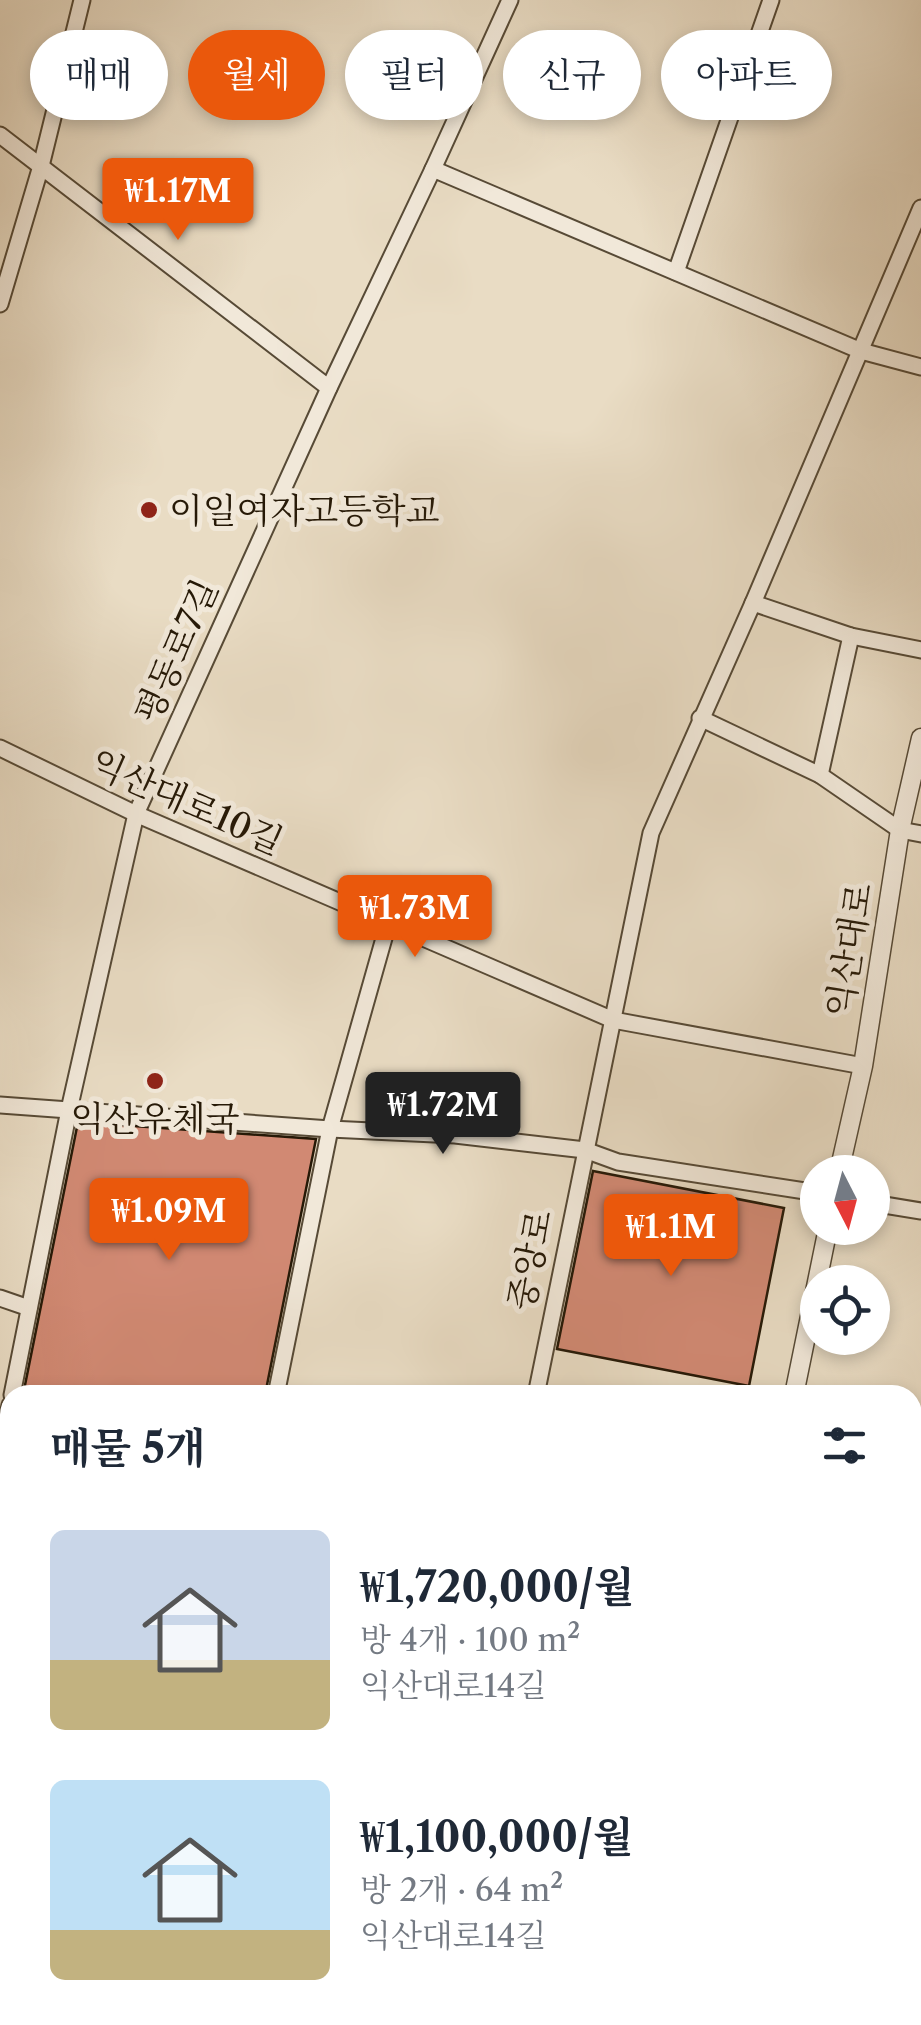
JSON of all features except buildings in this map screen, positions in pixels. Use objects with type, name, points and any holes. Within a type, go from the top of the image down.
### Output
[{"type":"street","points":[[0,304],[41,166],[82,0]]},
{"type":"street","name":"평동로7길","points":[[14,1385],[69,1110],[136,814],[328,388],[510,0]]},
{"type":"street","points":[[676,272],[771,0]]},
{"type":"street","points":[[0,134],[328,388]]},
{"type":"street","points":[[433,169],[860,352],[921,367]]},
{"type":"street","name":"중앙로","points":[[538,1385],[651,833],[921,208]]},
{"type":"street","points":[[753,603],[852,636],[921,650]]},
{"type":"street","points":[[820,774],[852,636]]},
{"type":"street","points":[[700,718],[820,774],[900,830],[921,834]]},
{"type":"street","name":"익산대로","points":[[844,1155],[864,1066],[900,830],[921,738]]},
{"type":"street","name":"익산대로10길","points":[[0,748],[136,814],[613,1020],[864,1066]]},
{"type":"street","points":[[278,1385],[330,1129],[388,924]]},
{"type":"street","points":[[0,1105],[455,1134],[585,1150],[618,1162],[800,1190]]},
{"type":"street","points":[[890,1206],[921,1212]]},
{"type":"street","points":[[796,1385],[825,1245]]},
{"type":"street","points":[[0,1298],[29,1308]]},
{"type":"place","name":"이일여자고등학교","points":[[149,510]]},
{"type":"place","name":"익산우체국","points":[[155,1081]]}]
